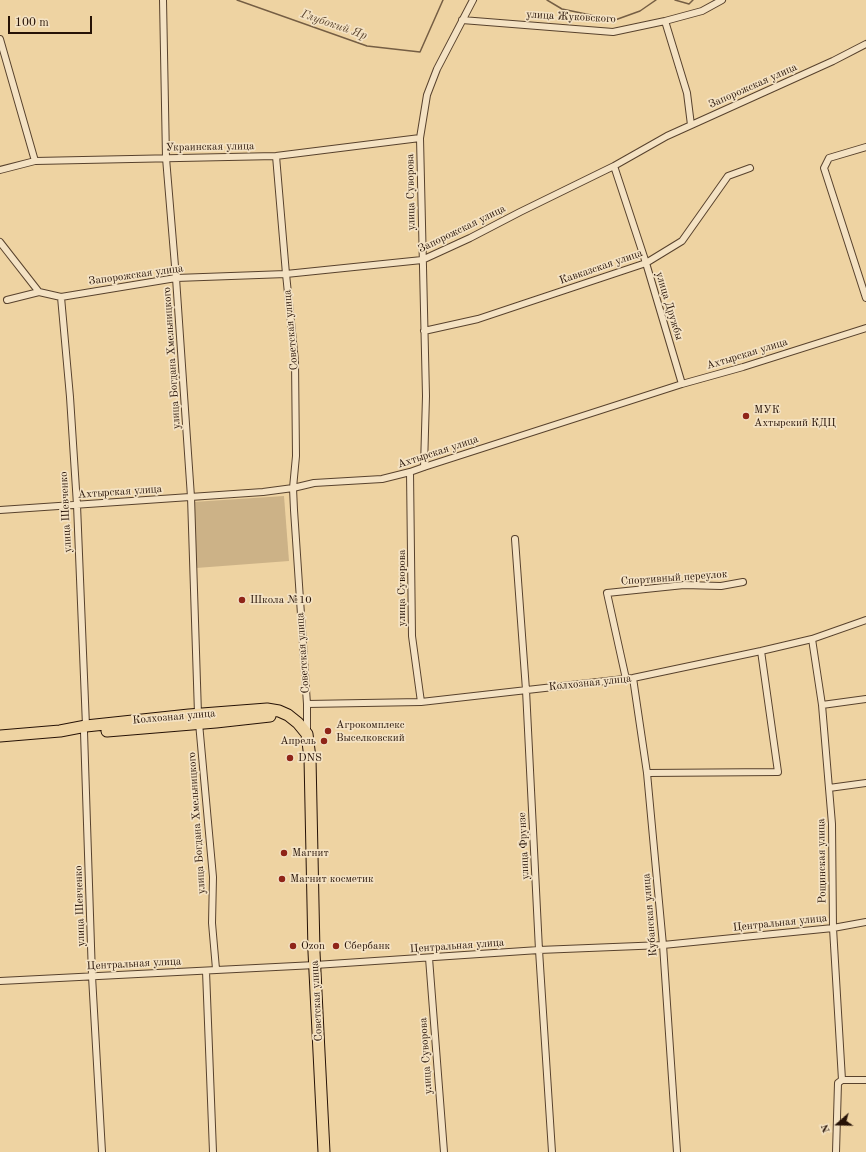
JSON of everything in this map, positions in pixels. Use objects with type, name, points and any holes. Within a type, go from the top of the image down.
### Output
[{"type":"highway","name":"Колхозная улица","points":[[0,736],[198,719],[267,709],[279,711],[288,715],[298,723],[306,734]]},
{"type":"highway","name":"Советская улица","points":[[306,734],[310,758],[315,965],[324,1152]]},
{"type":"street","name":"улица Богдана Хмельницкого","points":[[164,0],[166,158],[191,497],[198,719],[213,877],[212,922],[216,969]]},
{"type":"street","name":"улица Суворова","points":[[424,467],[426,396],[420,138],[427,95],[437,69],[473,0]]},
{"type":"street","name":"улица Жуковского","points":[[462,20],[613,32],[665,21],[702,11],[722,0]]},
{"type":"street","points":[[665,21],[687,93],[691,125]]},
{"type":"street","points":[[0,39],[36,161]]},
{"type":"street","name":"Запорожская улица","points":[[7,300],[39,292],[60,297],[176,278],[286,274],[422,260],[470,238],[614,166],[691,125],[833,61],[866,44]]},
{"type":"street","name":"Украинская улица","points":[[0,170],[36,161],[276,156],[420,138]]},
{"type":"street","points":[[866,147],[830,158],[824,168],[866,298]]},
{"type":"street","name":"Советская улица","points":[[276,156],[295,361],[296,456],[293,488],[307,704],[306,734]]},
{"type":"street","name":"улица Дружбы","points":[[614,166],[646,263],[682,384]]},
{"type":"street","name":"Кавказская улица","points":[[424,331],[478,319],[646,263],[682,241],[728,176],[750,168]]},
{"type":"street","points":[[0,242],[39,292]]},
{"type":"street","name":"улица Шевченко","points":[[60,297],[70,397],[76,505],[85,729],[92,976],[102,1152]]},
{"type":"street","name":"Ахтырская улица","points":[[0,510],[263,492],[293,488],[314,483],[382,479],[410,472],[682,384],[743,367],[866,328]]},
{"type":"street","name":"улица Суворова","points":[[410,472],[412,636],[421,702]]},
{"type":"street","name":"улица Фрунзе","points":[[516,539],[552,1152]]},
{"type":"street","name":"Спортивный переулок","points":[[626,679],[607,592],[684,585],[721,586],[743,582]]},
{"type":"street","name":"Колхозная улица","points":[[307,704],[421,702],[633,678],[761,652],[812,639],[866,620]]},
{"type":"street","name":"Рощинская улица","points":[[812,639],[822,705],[832,824],[833,928],[842,1080],[838,1083],[836,1152]]},
{"type":"street","points":[[647,773],[778,772],[761,652]]},
{"type":"street","name":"Кубанская улица","points":[[633,678],[647,773],[663,945],[677,1152]]},
{"type":"street","points":[[822,705],[866,699]]},
{"type":"street","points":[[830,788],[866,783]]},
{"type":"street","name":"Центральная улица","points":[[0,981],[315,965],[539,950],[663,945],[833,928],[866,922]]},
{"type":"street","name":"улица Суворова","points":[[429,958],[444,1152]]},
{"type":"street","points":[[206,970],[213,1152]]},
{"type":"street","points":[[842,1080],[866,1080]]},
{"type":"shaded area","points":[[284,496],[289,561],[196,568],[193,502]]},
{"type":"waterway","name":"Глубокий Яр","points":[[237,0],[367,46],[420,52],[443,0]]},
{"type":"waterway","name":"Глубокий Яр","points":[[547,0],[562,9],[615,20],[640,11],[656,0]]},
{"type":"waterway","name":"Глубокий Яр","points":[[675,0],[689,4],[693,0]]},
{"type":"place","name":"МУК Ахтырский КДЦ","points":[[746,416]]},
{"type":"place","name":"Школа №10","points":[[242,600]]},
{"type":"place","name":"Агрокомплекс Выселковский","points":[[328,731]]},
{"type":"place","name":"Апрель","points":[[324,741]]},
{"type":"place","name":"DNS","points":[[290,758]]},
{"type":"place","name":"Магнит","points":[[284,853]]},
{"type":"place","name":"Магнит косметик","points":[[282,879]]},
{"type":"place","name":"Ozon","points":[[293,946]]},
{"type":"place","name":"Сбербанк","points":[[336,946]]}]
